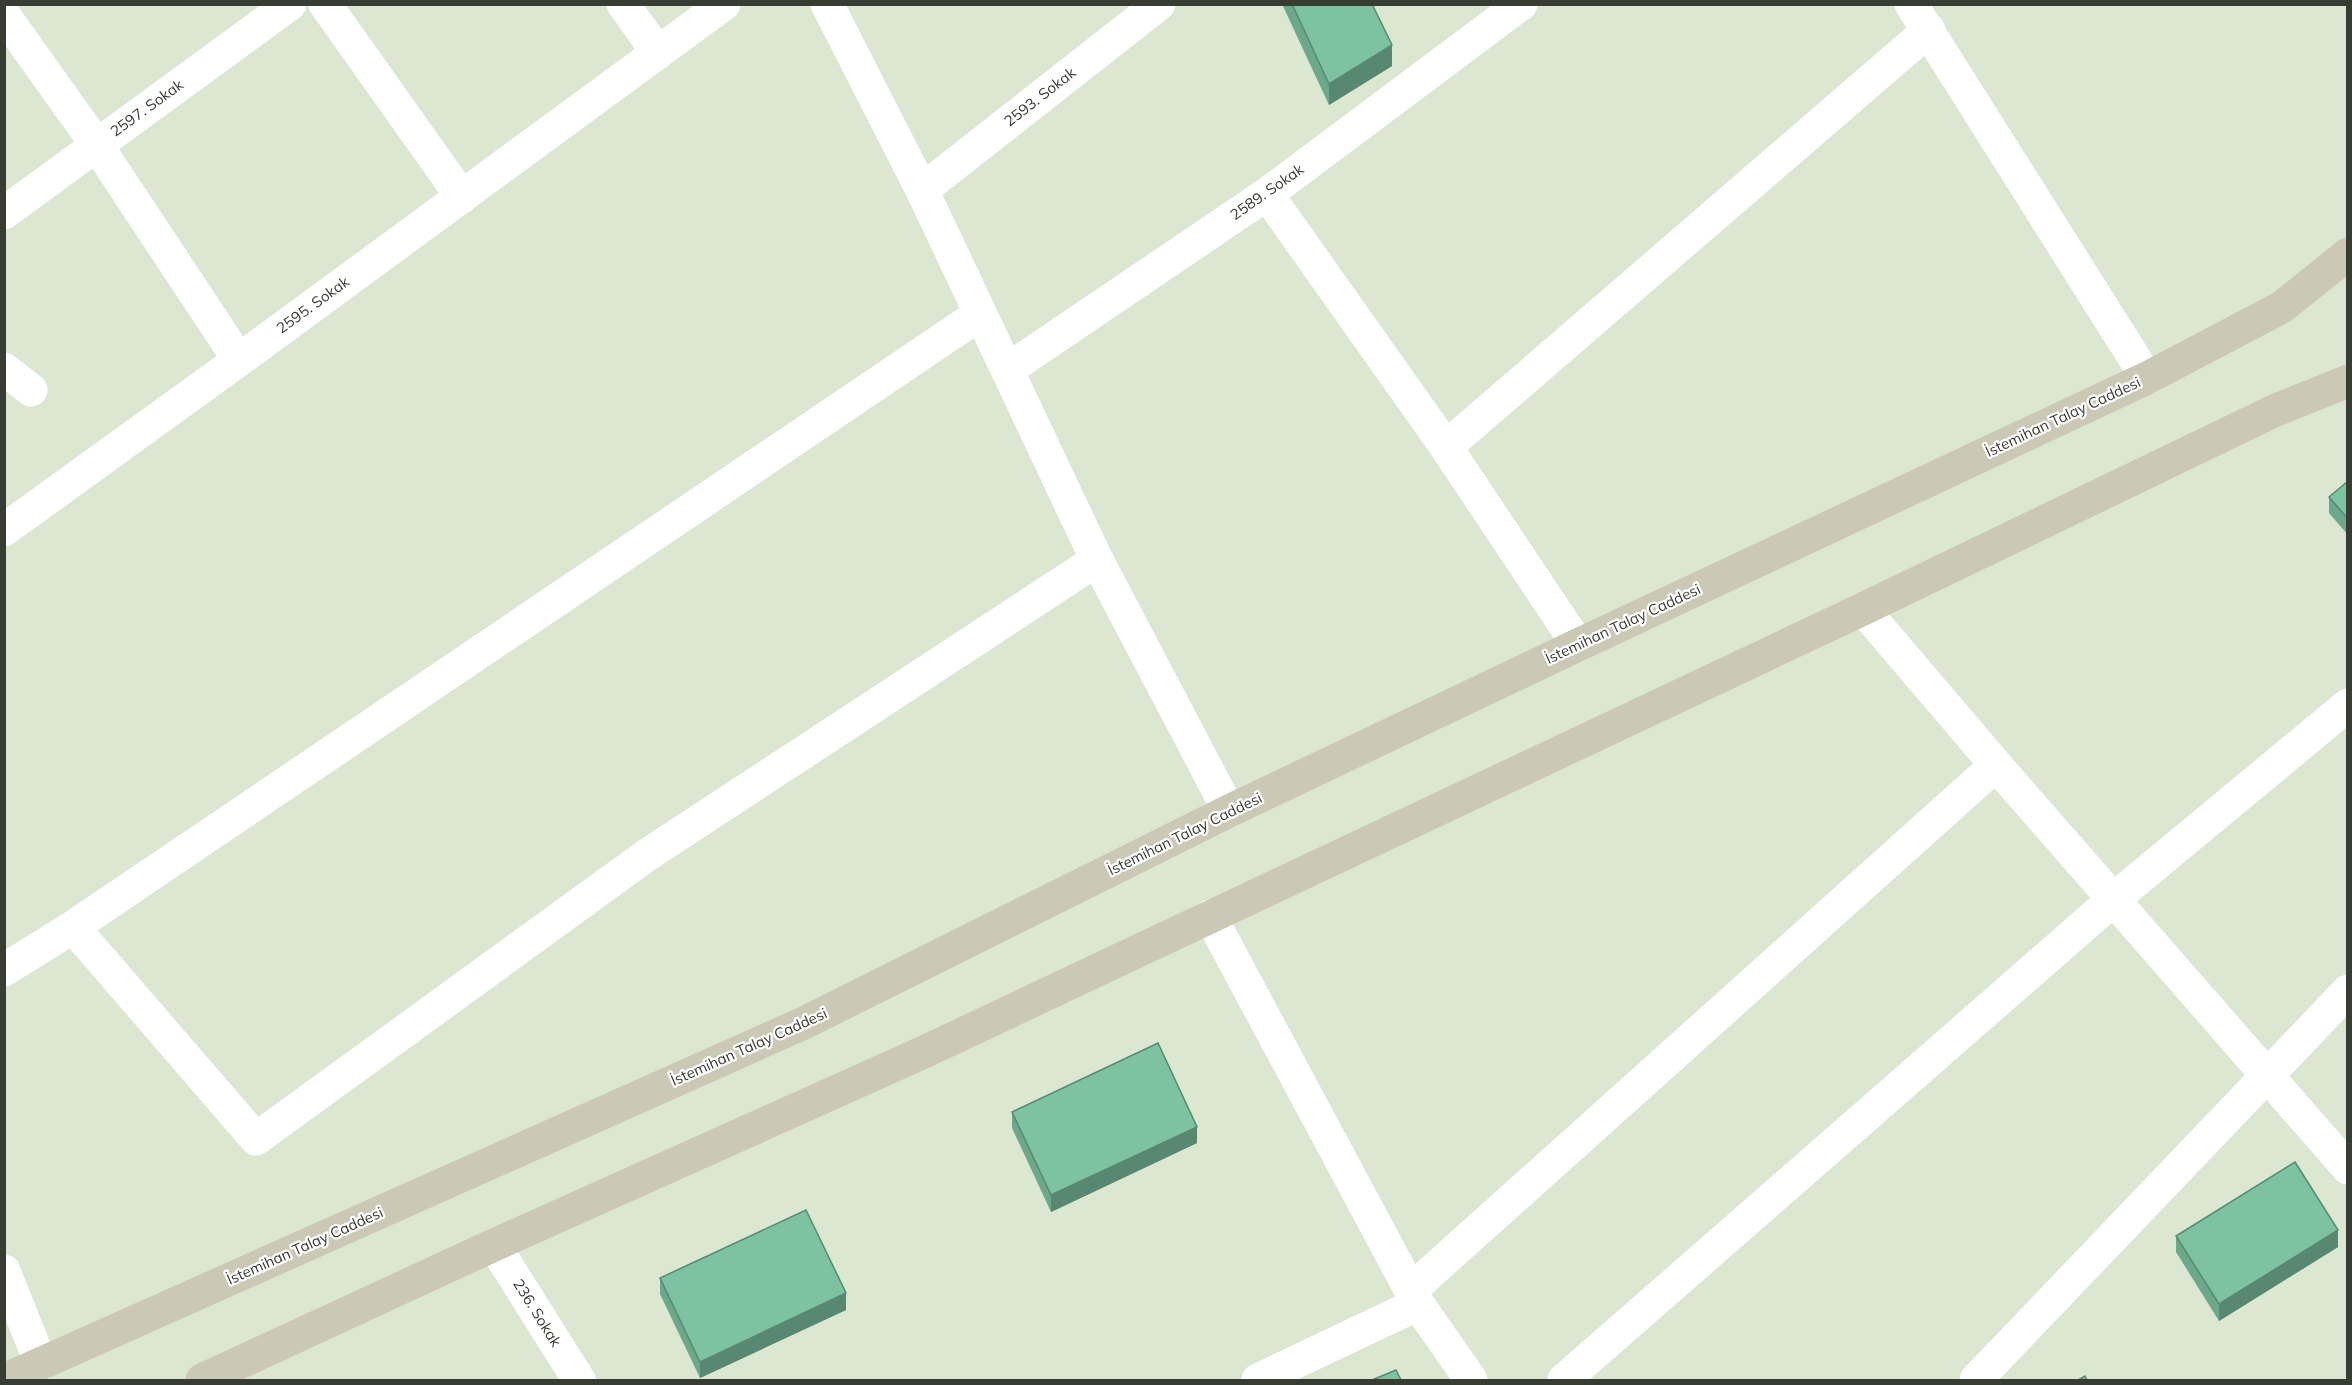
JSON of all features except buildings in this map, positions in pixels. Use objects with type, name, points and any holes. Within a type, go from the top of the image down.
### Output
[{"type":"street","name":"2597. Sokak","points":[[4,213],[290,4]]},
{"type":"street","points":[[325,4],[462,197]]},
{"type":"street","points":[[623,4],[658,53]]},
{"type":"street","name":"2595. Sokak","points":[[4,530],[724,4]]},
{"type":"street","points":[[827,4],[921,190],[1097,560],[1229,811]]},
{"type":"street","name":"2593. Sokak","points":[[921,190],[1160,4]]},
{"type":"street","name":"2589. Sokak","points":[[1007,370],[1267,194],[1521,4]]},
{"type":"street","points":[[4,15],[96,144],[239,360]]},
{"type":"street","points":[[1446,447],[1920,17],[2147,378]]},
{"type":"street","points":[[1267,194],[1446,447],[1578,645]]},
{"type":"street","name":"İstemihan Talay Caddesi","points":[[4,1380],[804,1023],[1229,811],[2147,378],[2282,307],[2348,254]]},
{"type":"street","points":[[4,970],[72,927],[980,314]]},
{"type":"street","points":[[4,369],[31,390]]},
{"type":"street","points":[[202,1380],[494,1245],[924,1052],[1863,609],[2276,410],[2348,381]]},
{"type":"street","points":[[72,927],[256,1138],[647,855],[1097,560]]},
{"type":"street","points":[[1863,609],[2348,1168]]},
{"type":"street","points":[[1564,1380],[2115,899],[2348,705]]},
{"type":"street","points":[[1258,1380],[1415,1297],[1996,765]]},
{"type":"street","points":[[1210,916],[1415,1297],[1471,1380]]},
{"type":"street","points":[[1976,1380],[2348,991]]},
{"type":"street","name":"236. Sokak","points":[[494,1245],[579,1380]]},
{"type":"street","points":[[4,1271],[41,1364]]}]
